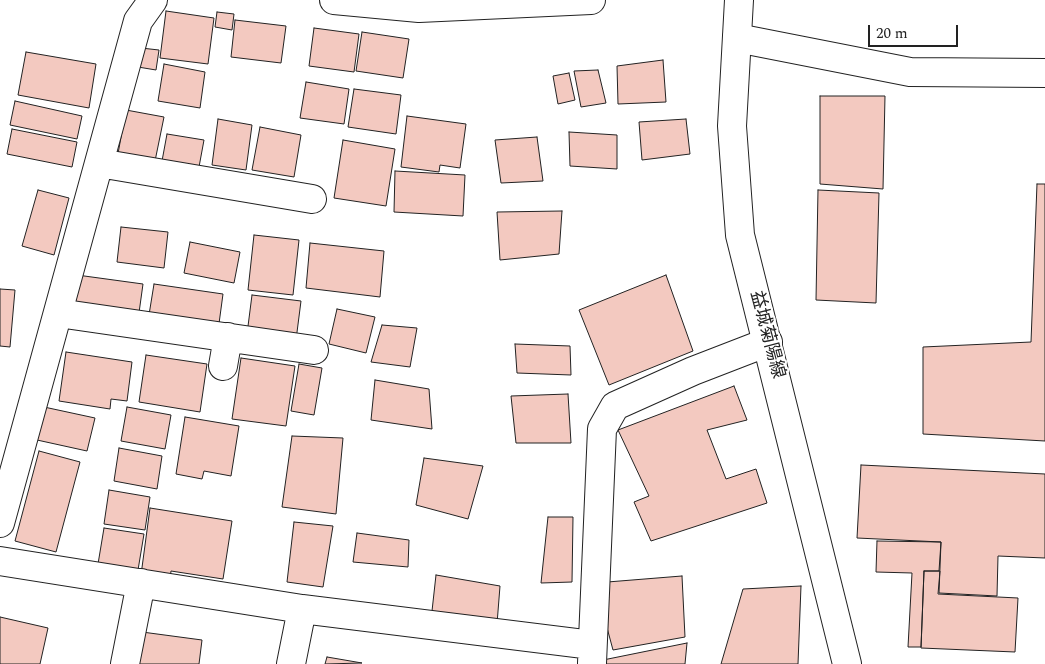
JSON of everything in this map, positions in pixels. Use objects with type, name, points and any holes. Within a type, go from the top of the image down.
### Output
[{"type":"street","points":[[0,523],[138,21],[153,0]]},
{"type":"street","points":[[334,0],[419,8],[592,0]]},
{"type":"street","name":"益城菊陽線","points":[[739,0],[732,126],[740,235],[847,664]]},
{"type":"street","points":[[737,38],[910,72],[1045,73]]},
{"type":"street","points":[[100,163],[312,199]]},
{"type":"street","points":[[58,313],[314,350]]},
{"type":"street","points":[[223,366],[228,337]]},
{"type":"street","points":[[0,560],[592,654],[602,429],[615,406],[693,371],[768,342]]},
{"type":"street","points":[[125,664],[141,583]]},
{"type":"street","points":[[291,664],[302,609]]},
{"type":"building","points":[[166,11],[214,18],[208,64],[160,58]]},
{"type":"building","points":[[217,12],[234,14],[232,30],[215,27]]},
{"type":"building","points":[[235,20],[286,26],[281,63],[231,57]]},
{"type":"building","points":[[314,28],[359,34],[354,72],[309,66]]},
{"type":"building","points":[[362,32],[409,39],[403,78],[356,71]]},
{"type":"building","points":[[141,48],[159,50],[156,70],[138,67]]},
{"type":"building","points":[[26,52],[96,64],[89,108],[18,95]]},
{"type":"building","points":[[663,60],[666,102],[618,104],[617,66]]},
{"type":"building","points":[[164,64],[205,72],[200,108],[158,101]]},
{"type":"building","points":[[598,70],[606,103],[581,107],[574,71]]},
{"type":"building","points":[[569,73],[575,100],[558,104],[553,76]]},
{"type":"building","points":[[306,82],[349,89],[344,124],[300,118]]},
{"type":"building","points":[[354,89],[401,95],[396,134],[348,127]]},
{"type":"building","points":[[820,96],[885,96],[883,189],[820,184]]},
{"type":"building","points":[[15,101],[82,116],[77,139],[10,125]]},
{"type":"building","points":[[126,110],[164,117],[154,166],[117,159]]},
{"type":"building","points":[[407,116],[466,124],[460,168],[440,165],[439,172],[401,167]]},
{"type":"building","points":[[218,119],[252,125],[246,170],[212,165]]},
{"type":"building","points":[[686,119],[690,154],[642,160],[639,122]]},
{"type":"building","points":[[260,127],[301,135],[294,177],[252,170]]},
{"type":"building","points":[[12,129],[77,142],[72,167],[7,154]]},
{"type":"building","points":[[569,132],[617,135],[617,169],[570,166]]},
{"type":"building","points":[[167,134],[204,140],[199,167],[162,161]]},
{"type":"building","points":[[537,137],[543,181],[501,183],[495,140]]},
{"type":"building","points":[[343,140],[395,149],[386,206],[334,198]]},
{"type":"building","points":[[395,171],[465,175],[463,216],[394,212]]},
{"type":"building","points":[[1037,184],[1045,184],[1045,441],[923,434],[923,347],[1031,342]]},
{"type":"building","points":[[38,190],[69,198],[54,255],[22,246]]},
{"type":"building","points":[[818,190],[879,193],[876,303],[816,300]]},
{"type":"building","points":[[562,211],[559,254],[500,260],[497,212]]},
{"type":"building","points":[[121,227],[168,232],[164,268],[117,262]]},
{"type":"building","points":[[254,235],[299,240],[293,295],[248,290]]},
{"type":"building","points":[[190,242],[240,252],[234,283],[184,273]]},
{"type":"building","points":[[310,243],[384,251],[380,297],[306,288]]},
{"type":"building","points":[[77,275],[143,284],[138,320],[72,310]]},
{"type":"building","points":[[666,275],[693,351],[609,385],[579,310]]},
{"type":"building","points":[[154,284],[223,294],[218,331],[148,321]]},
{"type":"building","points":[[0,289],[15,290],[10,347],[0,346]]},
{"type":"building","points":[[252,295],[301,301],[296,340],[247,334]]},
{"type":"building","points":[[337,309],[375,317],[366,353],[329,344]]},
{"type":"building","points":[[382,325],[417,328],[410,367],[371,362]]},
{"type":"building","points":[[515,344],[570,346],[571,375],[517,373]]},
{"type":"building","points":[[66,352],[132,362],[127,401],[111,399],[110,409],[59,401]]},
{"type":"building","points":[[146,355],[207,364],[200,412],[139,402]]},
{"type":"building","points":[[241,358],[295,366],[286,426],[232,419]]},
{"type":"building","points":[[299,364],[322,368],[314,415],[291,411]]},
{"type":"building","points":[[375,380],[429,389],[432,429],[371,420]]},
{"type":"building","points":[[734,386],[747,420],[707,430],[726,479],[756,469],[767,503],[651,541],[634,502],[649,496],[618,430]]},
{"type":"building","points":[[568,394],[571,443],[516,443],[511,396]]},
{"type":"building","points":[[44,407],[95,418],[87,451],[37,440]]},
{"type":"building","points":[[127,407],[171,415],[165,449],[121,441]]},
{"type":"building","points":[[185,417],[239,426],[231,476],[204,471],[202,479],[176,474]]},
{"type":"building","points":[[292,436],[343,438],[336,514],[282,507]]},
{"type":"building","points":[[119,448],[162,456],[157,489],[114,481]]},
{"type":"building","points":[[39,451],[80,462],[56,552],[15,541]]},
{"type":"building","points":[[424,458],[483,466],[468,519],[416,505]]},
{"type":"building","points":[[861,465],[1045,474],[1045,558],[998,556],[997,596],[939,593],[941,542],[857,538]]},
{"type":"building","points":[[109,490],[150,497],[145,530],[104,524]]},
{"type":"building","points":[[150,508],[232,521],[223,579],[171,571],[170,579],[141,575]]},
{"type":"building","points":[[548,517],[573,517],[572,582],[541,583]]},
{"type":"building","points":[[294,522],[333,526],[323,587],[287,582]]},
{"type":"building","points":[[104,528],[144,534],[138,570],[98,564]]},
{"type":"building","points":[[357,533],[409,540],[408,567],[353,562]]},
{"type":"building","points":[[877,541],[941,542],[939,571],[924,571],[921,647],[908,647],[912,573],[876,572]]},
{"type":"building","points":[[924,571],[940,571],[938,594],[1018,598],[1015,652],[921,648]]},
{"type":"building","points":[[436,575],[500,586],[497,624],[432,611]]},
{"type":"building","points":[[682,576],[685,637],[613,650],[595,583]]},
{"type":"building","points":[[801,586],[798,664],[721,664],[743,589]]},
{"type":"building","points":[[0,617],[48,628],[40,664],[0,664]]},
{"type":"building","points":[[142,632],[202,640],[199,664],[139,664]]},
{"type":"building","points":[[687,643],[685,664],[604,664],[603,660]]},
{"type":"building","points":[[327,657],[362,663],[325,664]]}]
